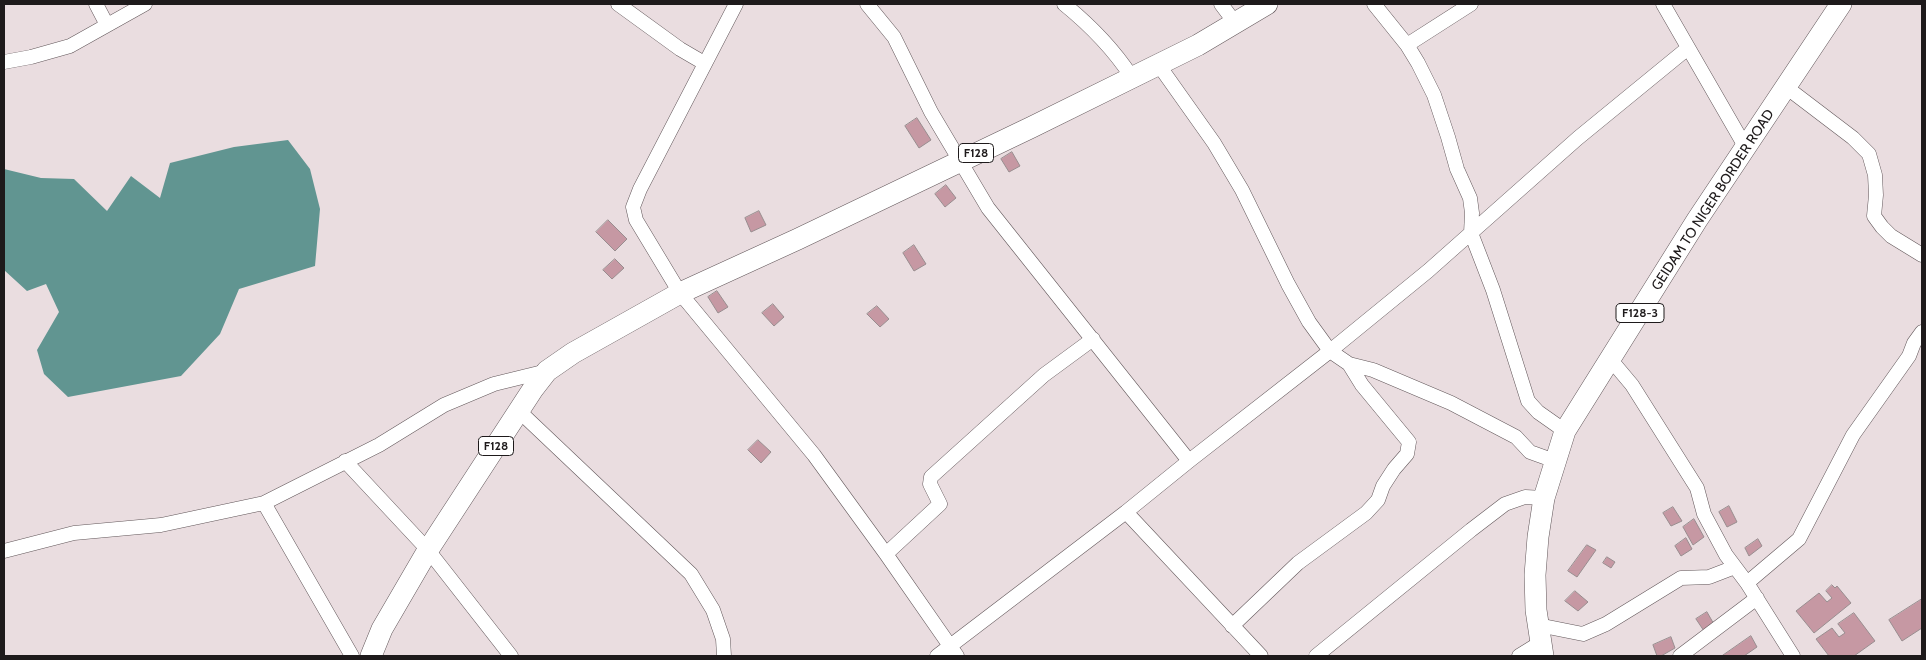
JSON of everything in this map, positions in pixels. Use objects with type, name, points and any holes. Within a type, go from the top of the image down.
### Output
[{"type":"main road","name":"F128","points":[[371,656],[382,629],[428,550],[547,371],[573,353],[680,293],[798,239],[1198,45],[1267,4]]},
{"type":"main road","name":"GEIDAM TO NIGER BORDER ROAD","points":[[1540,641],[1535,575],[1538,537],[1544,498],[1565,431],[1697,220],[1841,4]]},
{"type":"street","points":[[96,4],[107,25]]},
{"type":"street","points":[[4,62],[31,57],[70,46],[145,4]]},
{"type":"street","points":[[618,4],[680,49],[704,63]]},
{"type":"street","points":[[736,4],[640,189],[633,207],[636,220],[680,293],[814,455],[886,554],[953,652]]},
{"type":"street","points":[[867,4],[894,37],[931,112],[988,208],[1189,460]]},
{"type":"street","points":[[1064,4],[1088,24],[1115,52],[1131,76]]},
{"type":"street","points":[[1221,4],[1236,24]]},
{"type":"street","points":[[1374,4],[1407,45],[1434,95],[1457,169],[1470,198],[1472,213],[1471,233],[1493,290],[1528,401],[1538,412],[1565,431]]},
{"type":"street","points":[[1407,45],[1471,4]]},
{"type":"street","points":[[1663,4],[1746,148]]},
{"type":"street","points":[[937,656],[953,652],[1189,460],[1330,351],[1428,271],[1578,138],[1688,48]]},
{"type":"street","points":[[1158,64],[1214,143],[1237,182],[1309,322],[1330,351],[1349,364],[1373,370],[1451,404],[1516,437],[1530,452],[1555,461]]},
{"type":"street","points":[[1786,87],[1853,138],[1869,154],[1875,175],[1874,216],[1891,236],[1922,255]]},
{"type":"street","points":[[1747,583],[1799,539],[1853,436],[1909,356],[1914,343],[1922,332]]},
{"type":"street","points":[[886,554],[940,504],[930,484],[931,477],[1044,375],[1093,339]]},
{"type":"street","points":[[1611,360],[1632,385],[1697,488],[1704,514],[1726,555],[1757,598],[1793,656]]},
{"type":"street","points":[[1232,626],[1298,563],[1366,513],[1378,500],[1383,486],[1406,454],[1409,442],[1362,385],[1349,364]]},
{"type":"street","points":[[4,551],[74,533],[160,525],[264,503],[379,445],[444,406],[494,384],[547,371]]},
{"type":"street","points":[[519,411],[691,574],[713,610],[723,639],[724,656]]},
{"type":"street","points":[[345,461],[428,550],[511,656]]},
{"type":"street","points":[[1316,656],[1505,504],[1525,496],[1544,498]]},
{"type":"street","points":[[264,503],[352,656]]},
{"type":"street","points":[[1126,512],[1261,656]]},
{"type":"street","points":[[1519,656],[1540,641],[1583,634],[1606,624],[1681,578],[1709,578],[1735,567]]},
{"type":"street","points":[[1680,656],[1757,598]]},
{"type":"water","points":[[288,140],[310,169],[320,209],[315,266],[239,289],[220,334],[181,376],[68,397],[44,374],[37,350],[59,312],[46,284],[27,291],[4,270],[4,169],[41,178],[74,179],[107,211],[131,176],[160,198],[170,163],[234,147]]},
{"type":"building","points":[[917,118],[931,140],[919,148],[905,126]]},
{"type":"building","points":[[1012,152],[1020,166],[1009,172],[1001,159]]},
{"type":"building","points":[[946,185],[956,198],[945,207],[935,194]]},
{"type":"building","points":[[759,211],[766,225],[751,232],[745,218]]},
{"type":"building","points":[[608,220],[627,239],[615,251],[596,232]]},
{"type":"building","points":[[914,245],[926,264],[914,271],[903,253]]},
{"type":"building","points":[[615,259],[624,268],[612,279],[603,270]]},
{"type":"building","points":[[717,291],[728,307],[718,313],[708,297]]},
{"type":"building","points":[[773,304],[784,317],[774,326],[762,313]]},
{"type":"building","points":[[877,306],[889,319],[880,327],[867,314]]},
{"type":"building","points":[[758,440],[771,452],[761,463],[748,450]]},
{"type":"building","points":[[1729,506],[1737,522],[1727,527],[1719,512]]},
{"type":"building","points":[[1673,507],[1682,521],[1671,526],[1663,513]]},
{"type":"building","points":[[1694,519],[1704,537],[1693,545],[1683,527]]},
{"type":"building","points":[[1686,538],[1692,549],[1681,556],[1675,546]]},
{"type":"building","points":[[1758,539],[1762,546],[1749,556],[1745,548]]},
{"type":"building","points":[[1587,545],[1596,550],[1577,577],[1568,571]]},
{"type":"building","points":[[1607,557],[1615,562],[1611,568],[1603,563]]},
{"type":"building","points":[[1832,585],[1835,588],[1837,586],[1851,603],[1814,633],[1796,611],[1819,593],[1827,602],[1832,598],[1826,591]]},
{"type":"building","points":[[1575,591],[1588,602],[1578,611],[1565,601]]},
{"type":"building","points":[[1922,599],[1922,628],[1902,641],[1889,620]]},
{"type":"building","points":[[1707,612],[1715,626],[1706,634],[1696,619]]},
{"type":"building","points":[[1854,613],[1875,641],[1854,656],[1829,656],[1816,639],[1832,628],[1839,637],[1845,633],[1838,624]]},
{"type":"building","points":[[1751,636],[1757,647],[1744,656],[1722,656]]},
{"type":"building","points":[[1671,637],[1675,648],[1661,656],[1657,656],[1653,645]]}]
